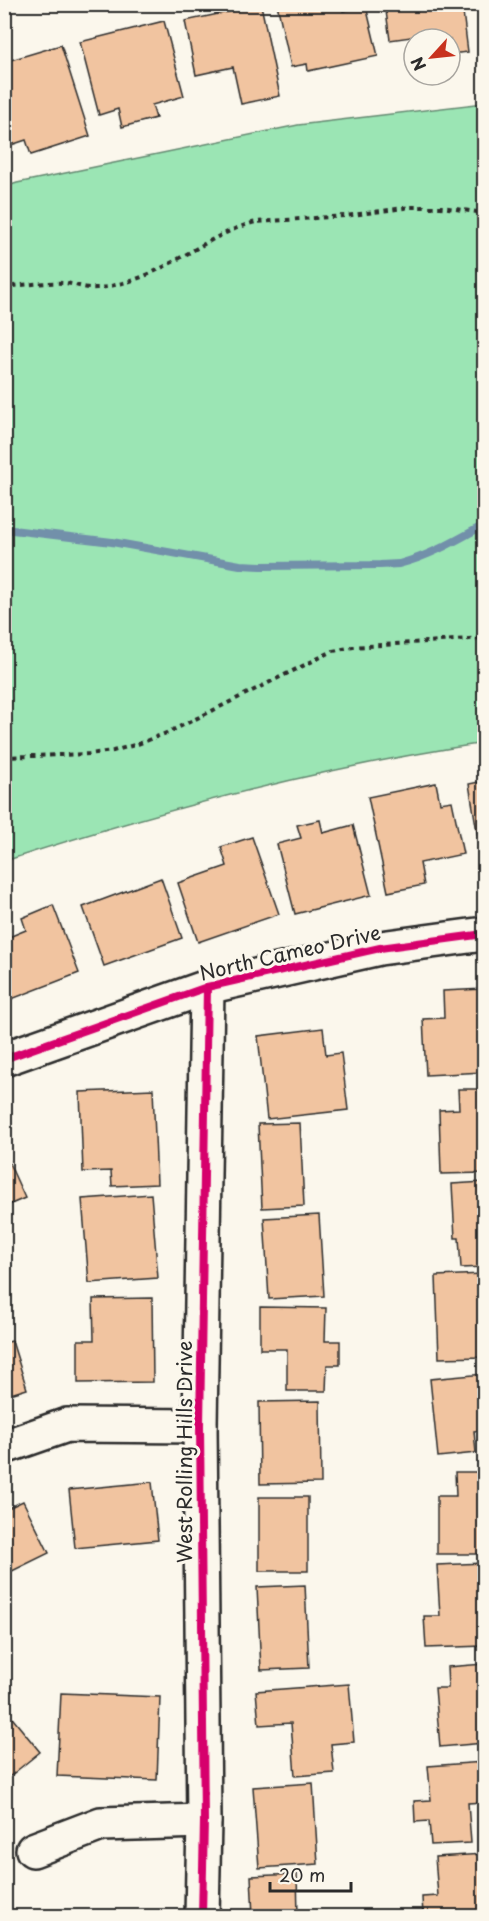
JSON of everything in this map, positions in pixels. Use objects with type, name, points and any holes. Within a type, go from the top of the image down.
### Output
[{"type":"street","name":"North Cameo Drive","points":[[4,1059],[207,987],[380,948],[484,934]]},
{"type":"street","name":"West Rolling Hills Drive","points":[[202,1917],[204,1821],[200,1426],[207,987]]},
{"type":"street","points":[[4,1447],[67,1425],[200,1426]]},
{"type":"street","points":[[33,1850],[101,1824],[204,1821]]},
{"type":"path","points":[[4,287],[38,283],[66,283],[96,288],[127,282],[153,272],[209,240],[242,225],[256,222],[345,216],[411,207],[441,207],[484,213]]},
{"type":"path","points":[[4,757],[89,754],[113,751],[138,744],[169,732],[333,651],[353,647],[484,638]]},
{"type":"green space","points":[[484,103],[484,743],[302,777],[123,824],[5,861],[5,187],[298,125]]},
{"type":"building","points":[[277,4],[341,4],[343,11],[366,6],[378,56],[308,71],[307,64],[291,67]]},
{"type":"building","points":[[385,4],[462,4],[468,52],[462,53],[462,27],[402,27],[402,38],[390,40]]},
{"type":"building","points":[[261,5],[280,96],[241,104],[233,67],[196,75],[185,21]]},
{"type":"building","points":[[164,21],[184,96],[152,105],[156,118],[122,127],[118,109],[99,115],[80,42]]},
{"type":"building","points":[[61,45],[90,136],[31,155],[26,140],[8,146],[4,134],[4,62]]},
{"type":"building","points":[[484,781],[484,873],[469,784]]},
{"type":"building","points":[[436,783],[440,803],[452,801],[463,854],[420,863],[424,885],[388,892],[368,797]]},
{"type":"building","points":[[320,820],[323,833],[353,825],[371,895],[295,914],[277,844],[301,838],[297,825]]},
{"type":"building","points":[[252,837],[279,914],[198,942],[178,883],[227,866],[221,847]]},
{"type":"building","points":[[161,878],[182,938],[104,966],[83,907]]},
{"type":"building","points":[[53,905],[79,973],[4,1002],[4,939],[26,930],[22,918]]},
{"type":"building","points":[[484,989],[484,1072],[426,1075],[423,1019],[444,1018],[443,991]]},
{"type":"building","points":[[323,1028],[326,1055],[341,1053],[348,1110],[267,1119],[258,1036]]},
{"type":"building","points":[[153,1089],[157,1184],[112,1186],[111,1171],[83,1172],[80,1092]]},
{"type":"building","points":[[458,1089],[484,1089],[484,1173],[441,1174],[439,1110],[459,1109]]},
{"type":"building","points":[[300,1123],[304,1206],[262,1208],[258,1124]]},
{"type":"building","points":[[4,1152],[25,1198],[4,1207]]},
{"type":"building","points":[[484,1182],[484,1267],[461,1268],[459,1238],[455,1238],[452,1184]]},
{"type":"building","points":[[151,1194],[158,1278],[89,1283],[82,1199]]},
{"type":"building","points":[[319,1215],[324,1296],[269,1299],[264,1218]]},
{"type":"building","points":[[484,1274],[484,1357],[439,1358],[436,1276]]},
{"type":"building","points":[[152,1298],[153,1382],[78,1383],[78,1340],[94,1340],[93,1299]]},
{"type":"building","points":[[260,1307],[326,1308],[325,1341],[340,1341],[340,1365],[327,1365],[326,1391],[287,1391],[287,1349],[260,1349]]},
{"type":"building","points":[[12,1341],[27,1389],[4,1396],[4,1343]]},
{"type":"building","points":[[484,1374],[484,1430],[474,1431],[476,1453],[438,1457],[430,1379]]},
{"type":"building","points":[[320,1401],[321,1483],[260,1484],[259,1402]]},
{"type":"building","points":[[455,1472],[484,1472],[484,1554],[437,1554],[437,1496],[456,1496]]},
{"type":"building","points":[[152,1482],[158,1540],[75,1548],[69,1490]]},
{"type":"building","points":[[259,1497],[308,1497],[308,1571],[259,1571]]},
{"type":"building","points":[[23,1501],[49,1553],[4,1575],[4,1510]]},
{"type":"building","points":[[484,1563],[484,1646],[426,1648],[424,1616],[440,1616],[437,1565]]},
{"type":"building","points":[[305,1585],[309,1668],[261,1670],[257,1587]]},
{"type":"building","points":[[484,1664],[484,1743],[440,1747],[435,1688],[448,1688],[447,1667]]},
{"type":"building","points":[[349,1684],[354,1742],[331,1744],[334,1773],[295,1776],[291,1723],[259,1725],[256,1691]]},
{"type":"building","points":[[61,1693],[160,1697],[157,1780],[57,1776]]},
{"type":"building","points":[[4,1708],[40,1752],[4,1781]]},
{"type":"building","points":[[484,1762],[484,1802],[468,1803],[471,1843],[431,1845],[429,1821],[415,1822],[414,1801],[431,1800],[428,1766]]},
{"type":"building","points":[[313,1783],[318,1864],[259,1868],[253,1787]]},
{"type":"building","points":[[484,1854],[484,1916],[423,1916],[422,1897],[438,1896],[435,1857]]},
{"type":"building","points":[[297,1874],[298,1916],[253,1916],[251,1876]]},
{"type":"waterway","points":[[4,529],[112,542],[240,565],[261,566],[399,564],[432,552],[484,525]]},
{"type":"cycle path","points":[[4,1059],[207,987],[380,948],[484,934]]},
{"type":"cycle path","points":[[202,1916],[204,1821],[200,1426],[207,987]]}]
